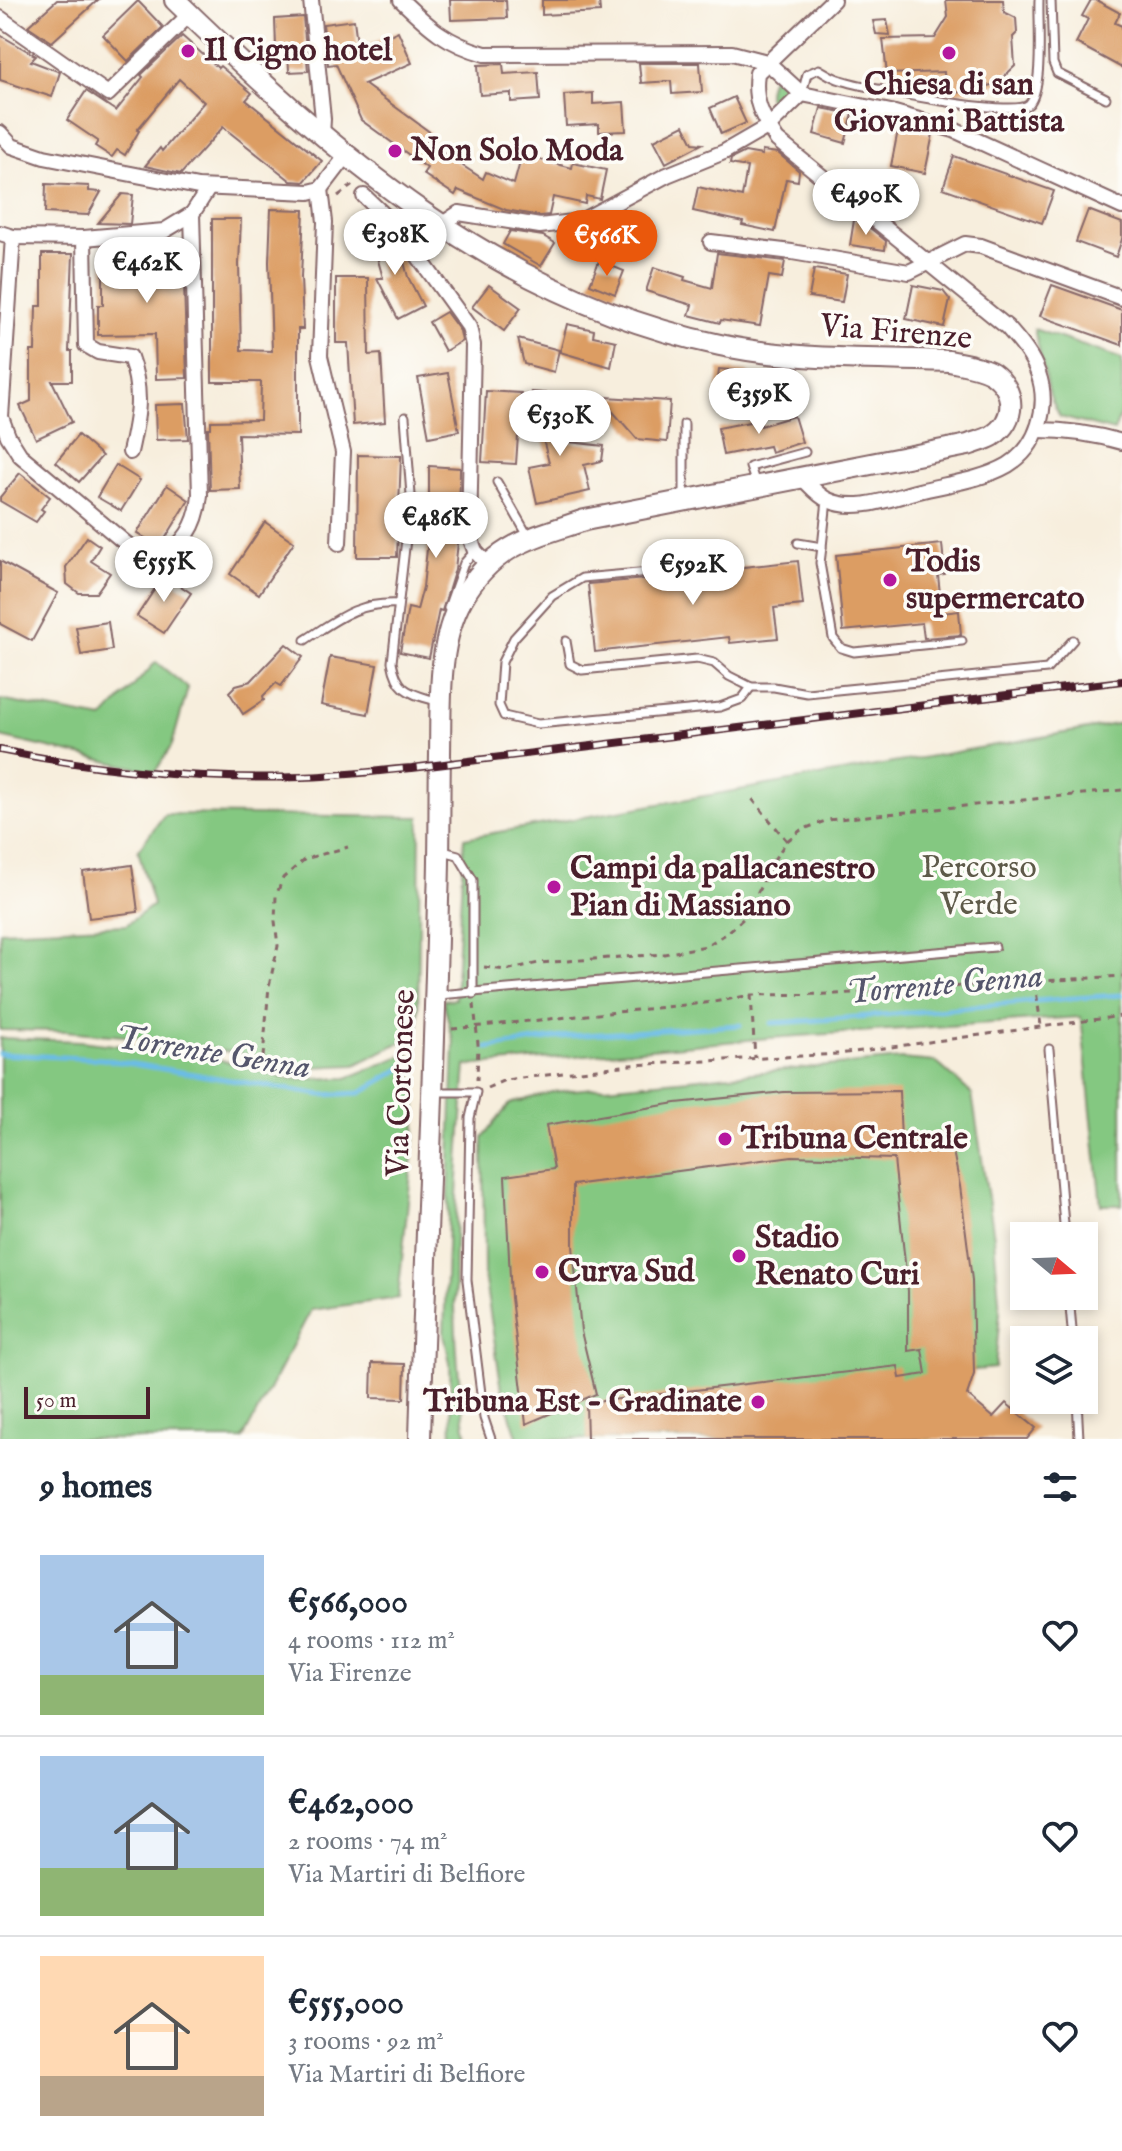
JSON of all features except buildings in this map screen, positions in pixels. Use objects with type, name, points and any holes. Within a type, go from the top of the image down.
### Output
[{"type":"main road","name":"Via Firenze","points":[[182,7],[322,135],[441,225],[511,269],[583,304],[657,329],[719,345],[782,355],[949,361],[992,373],[1007,388],[1012,406],[1005,424],[991,436],[968,445],[585,520],[481,558],[450,627],[440,729]]},
{"type":"main road","name":"Via Cortonese","points":[[420,1439],[436,995],[440,729]]},
{"type":"street","points":[[311,0],[322,135]]},
{"type":"street","points":[[401,0],[424,23],[455,46],[485,54],[732,53],[767,62],[802,94],[891,112],[954,130],[1122,207]]},
{"type":"street","points":[[800,476],[827,500],[858,506],[969,479],[1007,466],[1024,452],[1038,430],[1043,394],[1029,354],[1007,327],[777,140],[769,126],[757,103],[757,73],[833,0]]},
{"type":"street","points":[[0,18],[108,94],[182,7]]},
{"type":"street","points":[[441,225],[459,213],[540,226],[581,221],[667,175],[724,152],[769,126],[802,94]]},
{"type":"street","points":[[0,133],[12,146],[44,157],[208,189],[309,192],[321,189],[347,155]]},
{"type":"street","points":[[192,214],[200,495],[198,516],[181,544],[159,562],[147,561],[20,455],[8,436],[1,417],[6,235],[84,238],[164,231],[192,214],[208,189]]},
{"type":"street","points":[[321,189],[325,222],[320,356],[343,452],[339,543]]},
{"type":"street","points":[[364,196],[398,228],[469,327],[473,345],[469,534],[481,558]]},
{"type":"street","points":[[84,238],[86,345],[98,352],[130,357],[138,379],[138,414],[130,452]]},
{"type":"street","points":[[711,242],[909,272],[965,244],[981,246],[1122,298]]},
{"type":"street","points":[[1038,430],[1094,434],[1122,442]]},
{"type":"lane","points":[[802,94],[807,74],[819,69],[839,80],[955,103],[1022,109],[1030,104],[1034,96],[1038,77],[1039,0]]},
{"type":"lane","points":[[1051,0],[1053,63],[1057,73],[1106,98]]},
{"type":"lane","points":[[405,417],[411,495],[392,662],[396,680],[405,691],[441,703]]},
{"type":"lane","points":[[684,424],[684,500]]},
{"type":"lane","points":[[756,486],[750,467],[805,452]]},
{"type":"lane","points":[[497,482],[529,538]]},
{"type":"lane","points":[[827,500],[820,563],[833,638],[841,648],[854,652],[962,641]]},
{"type":"lane","points":[[798,543],[822,547]]},
{"type":"lane","points":[[732,546],[706,567],[582,578],[552,596],[514,638],[502,662],[499,705],[504,716],[538,724],[720,707],[742,699],[751,687]]},
{"type":"lane","points":[[305,640],[355,609],[377,603],[398,604]]},
{"type":"lane","points":[[566,641],[570,664],[582,670],[697,659],[714,663],[729,676],[751,687],[774,687],[807,693],[1047,669],[1073,640]]},
{"type":"lane","points":[[439,850],[458,855],[473,880],[473,994]]},
{"type":"lane","points":[[436,995],[995,947]]},
{"type":"lane","points":[[1049,1049],[1064,1222]]},
{"type":"lane","points":[[432,1092],[476,1092],[470,1118],[467,1280],[484,1418],[491,1439]]},
{"type":"lane","points":[[1078,1414],[1079,1439]]},
{"type":"path","points":[[340,193],[352,184]]},
{"type":"path","points":[[472,965],[505,970],[539,963],[664,954],[706,946],[746,916],[773,861],[787,841],[801,830],[828,820],[1122,790]]},
{"type":"path","points":[[749,795],[787,841]]},
{"type":"path","points":[[263,1057],[269,986],[278,946],[276,896],[283,878],[305,859],[348,847]]},
{"type":"path","points":[[434,1036],[449,1029],[714,1002],[751,995],[836,994],[1122,976]]},
{"type":"path","points":[[1035,983],[1041,1027]]},
{"type":"path","points":[[473,994],[479,1061],[476,1092],[505,1080],[630,1065],[839,1054],[1122,1016]]},
{"type":"path","points":[[751,995],[755,1058]]},
{"type":"green space","points":[[773,75],[795,94],[775,108],[768,97]]},
{"type":"green space","points":[[1034,329],[1122,359],[1122,409],[1114,431],[1060,417],[1050,396]]},
{"type":"green space","points":[[156,662],[188,688],[172,745],[155,772],[0,737],[0,700],[103,719]]},
{"type":"green space","name":"Percorso Verde","points":[[1122,723],[1122,1205],[1101,1205],[1081,1017],[769,1038],[466,1066],[456,1206],[455,1300],[467,1439],[452,1439],[450,1363],[444,1334],[454,1044],[443,1000],[455,999],[464,838]]},
{"type":"green space","points":[[165,814],[420,817],[418,1029],[405,1040],[355,1065],[311,1067],[135,1037],[0,1030],[0,931],[126,925],[153,905],[138,850]]},
{"type":"green space","points":[[0,1038],[80,1041],[207,1056],[289,1079],[347,1078],[409,1053],[417,1114],[398,1298],[311,1310],[243,1439],[0,1439]]},
{"type":"green space","name":"Stadio Renato Curi","points":[[901,1059],[936,1062],[972,1094],[994,1237],[1000,1312],[995,1368],[945,1373],[932,1439],[518,1439],[502,1390],[484,1275],[483,1137],[510,1104],[552,1092]]},
{"type":"waterway","name":"Torrente Genna","points":[[772,1023],[1122,995]]},
{"type":"waterway","name":"Torrente Genna","points":[[487,1048],[569,1036],[740,1025]]},
{"type":"waterway","name":"Torrente Genna","points":[[0,1054],[102,1059],[322,1095],[360,1093],[411,1063]]},
{"type":"railway","points":[[0,750],[150,772],[263,778],[315,776],[412,768],[1122,681]]},
{"type":"place","name":"Il Cigno hotel","points":[[188,51]]},
{"type":"place","name":"Chiesa di san Giovanni Battista","points":[[949,53]]},
{"type":"place","name":"Non Solo Moda","points":[[395,151]]},
{"type":"place","name":"Todis supermercato","points":[[890,580]]},
{"type":"place","name":"Campi da pallacanestro Pian di Massiano","points":[[554,887]]},
{"type":"place","name":"Tribuna Centrale","points":[[725,1139]]},
{"type":"place","name":"Stadio Renato Curi","points":[[739,1256]]},
{"type":"place","name":"Curva Sud","points":[[542,1272]]},
{"type":"place","name":"Tribuna Est - Gradinate","points":[[758,1402]]}]
